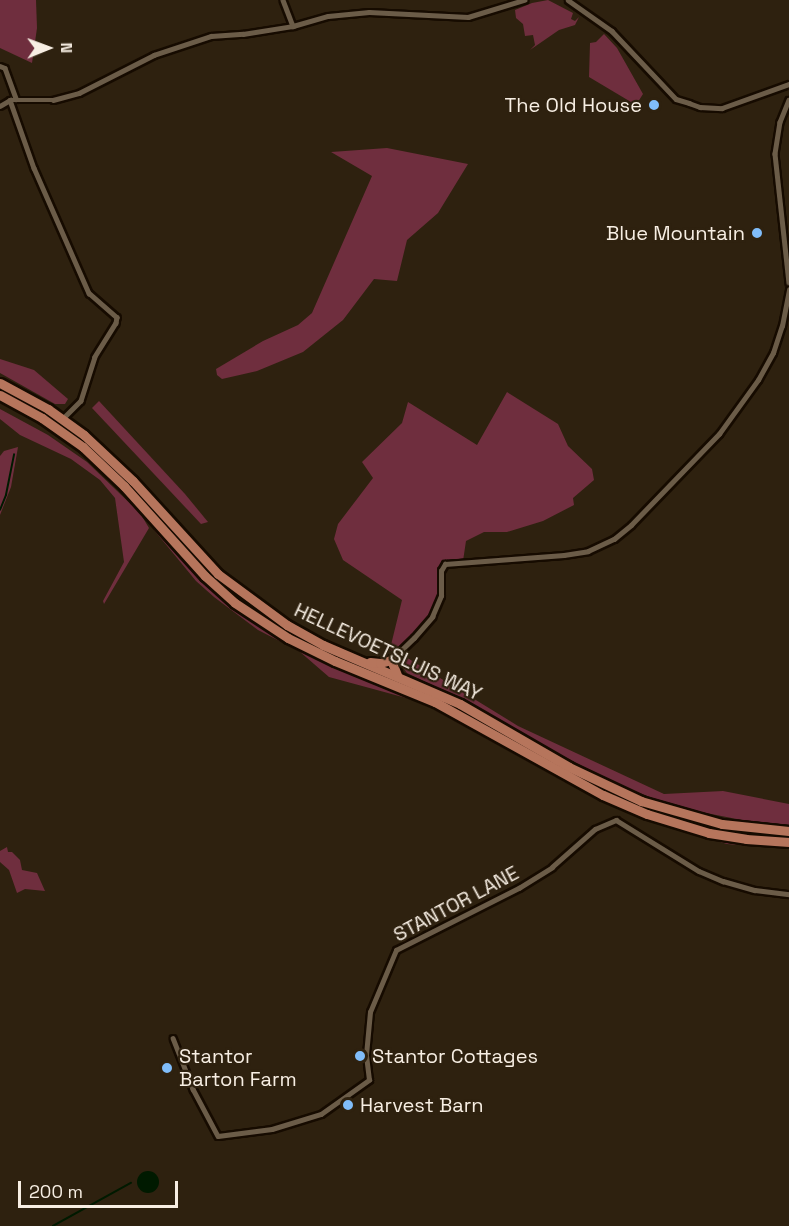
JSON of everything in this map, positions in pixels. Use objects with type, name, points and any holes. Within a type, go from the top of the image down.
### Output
[{"type":"highway","name":"HELLEVOETSLUIS WAY","points":[[0,383],[63,419],[109,457],[195,550],[244,596],[287,625],[356,660],[460,704],[568,767],[641,801],[722,824],[789,831]]},
{"type":"highway","name":"HELLEVOETSLUIS WAY","points":[[0,395],[42,418],[96,458],[206,576],[249,613],[288,638],[334,661],[435,702],[603,795],[647,814],[718,834],[789,842]]},
{"type":"highway","points":[[356,660],[380,663],[390,660],[398,676]]},
{"type":"street","points":[[283,0],[293,26]]},
{"type":"street","points":[[0,106],[13,99],[53,99],[79,93],[181,44],[211,36],[243,34],[293,26],[328,16],[369,12],[468,17],[524,0]]},
{"type":"street","points":[[568,0],[612,31],[676,99],[700,108],[722,108],[789,85]]},
{"type":"street","points":[[0,66],[5,68],[34,168],[85,284],[90,293],[117,317],[117,323],[95,357],[81,401],[63,419]]},
{"type":"street","points":[[789,100],[780,122],[775,154],[789,282]]},
{"type":"street","points":[[390,660],[432,617],[441,596],[441,571],[445,564],[564,555],[588,550],[614,539],[632,525],[719,434],[758,380],[782,326],[789,290]]},
{"type":"street","name":"STANTOR LANE","points":[[173,1038],[193,1089],[218,1136],[272,1129],[321,1114],[369,1080],[366,1055],[370,1012],[396,950],[519,888],[560,860],[595,829],[616,820],[715,878],[755,890],[789,894]]},
{"type":"shaded area","points":[[0,0],[36,0],[37,28],[32,63],[0,48]]},
{"type":"shaded area","points":[[548,0],[573,13],[571,19],[575,21],[579,17],[575,25],[559,30],[530,50],[535,45],[533,35],[525,36],[523,24],[516,18],[515,10]]},
{"type":"shaded area","points":[[604,34],[617,48],[643,94],[636,105],[589,77],[590,43],[596,42]]},
{"type":"shaded area","points":[[387,148],[468,164],[438,213],[407,240],[397,281],[374,279],[343,320],[303,352],[257,371],[222,379],[217,375],[216,369],[263,341],[298,325],[312,313],[372,176],[331,152]]},
{"type":"shaded area","points":[[0,359],[34,370],[68,399],[65,404],[55,404],[0,373]]},
{"type":"shaded area","points":[[507,392],[558,424],[568,446],[592,469],[594,480],[573,498],[574,505],[543,521],[507,532],[484,532],[466,541],[463,561],[442,563],[438,571],[438,595],[430,616],[413,637],[397,650],[392,651],[390,649],[402,600],[343,560],[334,539],[338,524],[373,478],[362,462],[402,423],[408,402],[477,445]]},
{"type":"shaded area","points":[[99,401],[208,522],[201,524],[92,408]]},
{"type":"shaded area","points":[[0,409],[48,435],[87,462],[140,513],[149,528],[104,604],[103,601],[124,562],[115,498],[100,480],[71,459],[20,435],[0,419]]},
{"type":"shaded area","points":[[18,447],[11,487],[0,515],[0,456],[4,451]]},
{"type":"shaded area","points":[[154,530],[159,530],[259,622],[412,694],[566,779],[565,782],[433,709],[410,699],[329,677],[299,651],[258,630],[214,597],[196,581]]},
{"type":"shaded area","points":[[401,654],[518,726],[664,794],[723,791],[789,804],[789,825],[757,823],[701,812],[663,802],[624,787],[557,753],[467,702],[407,673],[399,663]]},
{"type":"shaded area","points":[[579,788],[667,821],[789,843],[789,849],[727,844],[673,828]]},
{"type":"shaded area","points":[[7,847],[8,852],[12,852],[20,860],[22,870],[37,873],[45,891],[25,889],[17,893],[9,870],[0,862],[0,851]]},
{"type":"shaded area","points":[[148,1171],[158,1178],[159,1182],[152,1192],[148,1193],[138,1186],[137,1182],[144,1172]]},
{"type":"waterway","points":[[0,510],[6,495],[14,455]]},
{"type":"waterway","points":[[53,1226],[131,1183]]},
{"type":"place","name":"The Old House","points":[[654,105]]},
{"type":"place","name":"Blue Mountain","points":[[757,233]]},
{"type":"place","name":"Stantor Cottages","points":[[360,1056]]},
{"type":"place","name":"Stantor Barton Farm","points":[[167,1068]]},
{"type":"place","name":"Harvest Barn","points":[[348,1105]]}]
